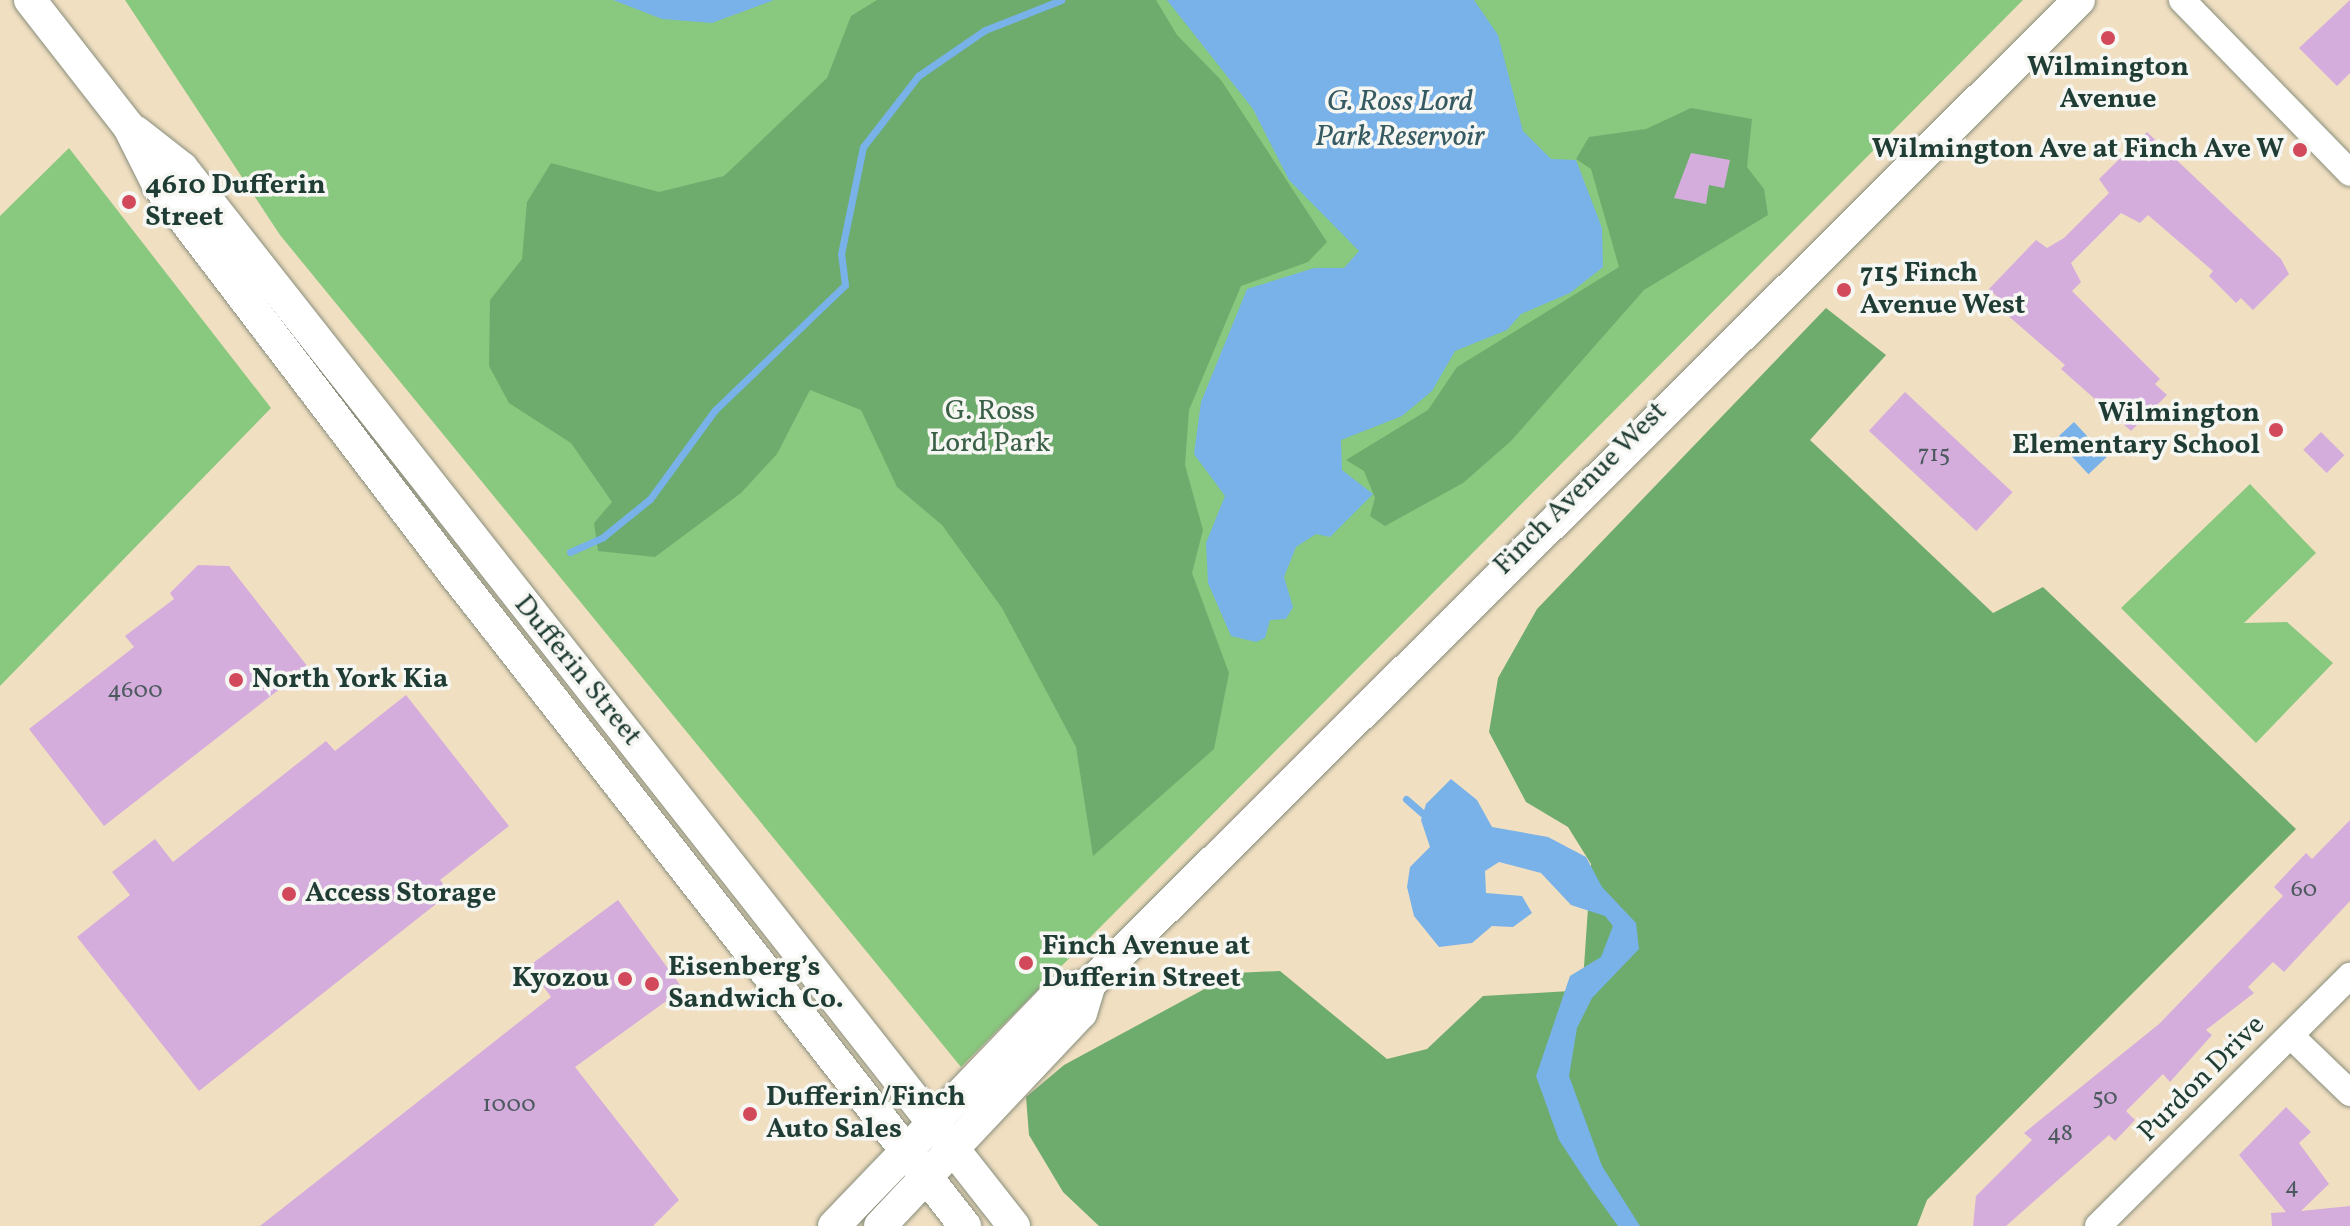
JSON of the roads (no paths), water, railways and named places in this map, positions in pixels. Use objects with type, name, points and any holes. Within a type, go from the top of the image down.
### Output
[{"type":"main road","name":"Dufferin Street","points":[[30,0],[129,127],[158,185],[428,539],[965,1226]]},
{"type":"main road","name":"Finch Avenue West","points":[[880,1226],[929,1178],[1081,1013],[1090,984],[1671,397],[2079,0]]},
{"type":"main road","name":"Dufferin Street","points":[[129,127],[182,168],[935,1120],[1014,1226]]},
{"type":"main road","name":"Finch Avenue West","points":[[834,1226],[1059,992],[1090,984]]},
{"type":"street","points":[[2182,0],[2346,161]]},
{"type":"street","name":"Purdon Drive","points":[[2098,1226],[2350,976]]},
{"type":"street","points":[[2291,1036],[2350,1093]]},
{"type":"water","points":[[613,0],[774,0],[712,23],[662,19]]},
{"type":"water","name":"G. Ross Lord Park Reservoir","points":[[1167,0],[1474,0],[1498,35],[1523,131],[1551,159],[1576,160],[1602,228],[1603,267],[1570,293],[1521,314],[1507,330],[1455,351],[1432,391],[1402,416],[1341,440],[1342,470],[1373,494],[1330,537],[1316,534],[1296,547],[1284,577],[1293,607],[1286,619],[1270,620],[1265,638],[1256,642],[1231,636],[1208,583],[1206,543],[1225,496],[1194,454],[1201,402],[1247,289],[1314,268],[1344,268],[1359,251],[1289,180],[1253,109]]},
{"type":"water","points":[[2074,422],[2107,457],[2088,474],[2056,439]]},
{"type":"water","points":[[1451,779],[1477,800],[1492,827],[1548,837],[1586,857],[1602,887],[1636,923],[1639,949],[1592,998],[1577,1028],[1569,1076],[1602,1166],[1640,1226],[1618,1226],[1592,1190],[1559,1140],[1536,1076],[1570,976],[1601,957],[1613,926],[1605,916],[1571,905],[1541,873],[1499,862],[1485,871],[1486,893],[1522,896],[1532,913],[1513,927],[1492,926],[1472,943],[1439,947],[1414,916],[1407,887],[1410,867],[1430,847],[1421,820],[1426,804]]},
{"type":"waterway","points":[[570,552],[603,537],[650,499],[715,410],[845,285],[841,254],[863,147],[918,76],[985,30],[1061,0]]},
{"type":"waterway","points":[[1406,799],[1430,820]]},
{"type":"place","name":"Wilmington Avenue","points":[[2108,38]]},
{"type":"place","name":"Wilmington Ave at Finch Ave W","points":[[2300,150]]},
{"type":"place","name":"4610 Dufferin Street","points":[[129,202]]},
{"type":"place","name":"715 Finch Avenue West","points":[[1844,290]]},
{"type":"place","name":"Wilmington Elementary School","points":[[2276,430]]},
{"type":"place","name":"North York Kia","points":[[236,680]]},
{"type":"place","name":"Access Storage","points":[[289,894]]},
{"type":"place","name":"Finch Avenue at Dufferin Street","points":[[1026,963]]},
{"type":"place","name":"Kyozou","points":[[625,979]]},
{"type":"place","name":"Eisenberg’s Sandwich Co.","points":[[652,984]]},
{"type":"place","name":"Dufferin/Finch Auto Sales","points":[[750,1114]]},
{"type":"park label","name":"G. Ross Lord Park","points":[[990,428]]}]
